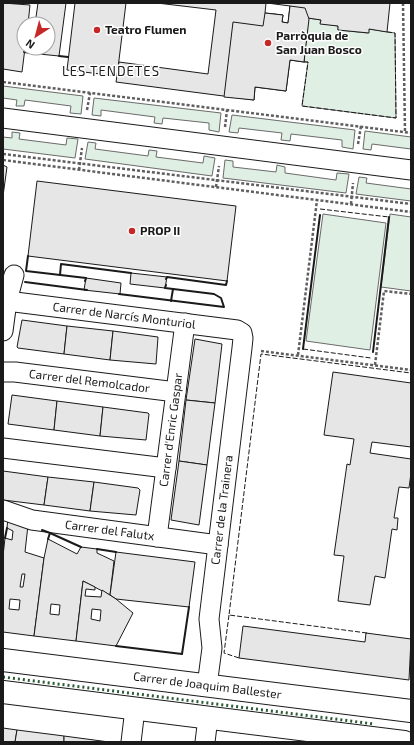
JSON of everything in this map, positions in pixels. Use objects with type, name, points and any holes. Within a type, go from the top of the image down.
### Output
[{"type":"street","points":[[3,118],[411,170]]},
{"type":"street","points":[[3,331],[7,301],[14,274]]},
{"type":"street","name":"Carrer de Narcís Monturiol","points":[[7,301],[237,330],[242,333]]},
{"type":"street","name":"Carrer d'Enric Gaspar","points":[[157,537],[185,323]]},
{"type":"street","name":"Carrer de la Trainera","points":[[207,686],[212,648],[209,619],[242,348],[242,333]]},
{"type":"street","name":"Carrer del Remolcador","points":[[3,372],[15,372],[176,392]]},
{"type":"street","points":[[3,448],[166,468]]},
{"type":"street","name":"Carrer del Falutx","points":[[3,510],[32,520],[218,545]]},
{"type":"street","name":"Carrer de Joaquim Ballester","points":[[3,660],[411,711]]},
{"type":"street","points":[[3,692],[404,742]]},
{"type":"street","points":[[131,742],[135,709]]},
{"type":"street","points":[[205,742],[208,718]]},
{"type":"path","points":[[403,3],[405,132]]},
{"type":"path","points":[[3,82],[411,133]]},
{"type":"path","points":[[3,154],[411,204]]},
{"type":"path","points":[[3,160],[411,212]]},
{"type":"path","points":[[298,355],[317,200]]},
{"type":"path","points":[[375,365],[384,291],[411,294]]},
{"type":"path","points":[[258,350],[411,370]]},
{"type":"green space","points":[[308,18],[321,20],[320,23],[338,26],[338,30],[368,33],[369,29],[395,33],[396,118],[302,106],[308,62],[304,62]]},
{"type":"green space","points":[[3,86],[83,96],[81,114],[70,113],[71,106],[25,100],[24,106],[16,106],[17,100],[3,98]]},
{"type":"green space","points":[[94,98],[221,113],[219,132],[209,130],[209,123],[163,118],[162,124],[154,123],[155,117],[101,110],[101,116],[92,115]]},
{"type":"green space","points":[[232,115],[355,130],[353,149],[342,147],[342,140],[291,134],[290,141],[281,140],[282,133],[239,128],[238,133],[229,132]]},
{"type":"green space","points":[[365,131],[411,137],[411,149],[372,144],[371,150],[363,149]]},
{"type":"green space","points":[[12,132],[20,133],[19,139],[66,145],[67,138],[78,139],[75,158],[3,149],[3,137],[12,138]]},
{"type":"green space","points":[[88,142],[96,143],[95,149],[148,156],[149,150],[157,151],[156,157],[203,163],[204,156],[215,158],[212,176],[85,159]]},
{"type":"green space","points":[[225,160],[233,161],[233,167],[276,172],[277,165],[285,167],[285,173],[336,180],[337,173],[349,174],[346,193],[223,178]]},
{"type":"green space","points":[[359,177],[367,178],[366,183],[411,189],[411,201],[356,194]]},
{"type":"green space","points":[[323,214],[386,223],[370,350],[306,341]]},
{"type":"green space","points":[[390,214],[411,217],[411,291],[381,287]]},
{"type":"building","points":[[3,3],[30,5],[29,16],[16,16],[16,56],[24,56],[22,72],[3,69]]},
{"type":"building","points":[[38,3],[66,3],[59,56],[56,56],[56,16],[36,16]]},
{"type":"building","name":"Teatro Flumen","points":[[75,3],[126,3],[117,76],[67,70]]},
{"type":"building","points":[[157,3],[266,3],[265,13],[283,15],[282,22],[288,23],[290,6],[267,3],[390,3],[387,32],[369,29],[369,33],[338,30],[338,26],[320,24],[321,20],[308,18],[304,62],[290,60],[286,91],[255,87],[254,100],[116,82],[119,62],[208,74],[216,10]]},
{"type":"building","name":"Parròquia de San Juan Bosco","points":[[290,6],[305,8],[309,19],[304,62],[290,60],[286,91],[255,87],[254,100],[224,97],[233,22],[263,26],[265,13],[283,15],[282,22],[288,23]]},
{"type":"building","points":[[3,165],[7,167],[3,196]]},
{"type":"building","name":"PROP II","points":[[37,181],[236,206],[227,281],[28,256]]},
{"type":"building","points":[[131,273],[167,277],[165,288],[130,284]]},
{"type":"building","points":[[86,278],[121,283],[120,294],[84,290]]},
{"type":"building","points":[[22,320],[67,326],[64,354],[18,348]]},
{"type":"building","points":[[67,326],[113,331],[110,360],[64,354]]},
{"type":"building","points":[[113,331],[158,337],[156,364],[110,360]]},
{"type":"building","points":[[195,339],[222,344],[215,403],[186,400]]},
{"type":"building","points":[[333,372],[411,383],[411,447],[372,442],[370,453],[411,459],[411,473],[409,488],[399,487],[394,518],[398,518],[397,530],[392,529],[385,578],[375,576],[370,605],[338,601],[344,556],[334,555],[347,464],[350,465],[354,439],[324,435]]},
{"type":"building","points":[[12,395],[57,401],[54,430],[8,424]]},
{"type":"building","points":[[186,400],[215,403],[207,465],[179,461]]},
{"type":"building","points":[[57,401],[103,407],[100,436],[54,430]]},
{"type":"building","points":[[103,407],[148,413],[146,440],[100,436]]},
{"type":"building","points":[[179,461],[207,465],[199,525],[171,520]]},
{"type":"building","points":[[3,471],[48,477],[44,505],[3,500]]},
{"type":"building","points":[[48,477],[94,482],[90,511],[44,505]]},
{"type":"building","points":[[94,482],[138,488],[140,490],[136,515],[90,511]]},
{"type":"building","points":[[8,517],[28,525],[25,552],[44,558],[34,636],[3,632],[3,556],[5,538],[12,540],[13,531],[7,528]],"holes":[[[22,574],[25,574],[23,587],[20,587]],[[10,599],[20,600],[19,610],[9,609]]]},
{"type":"building","points":[[48,539],[77,554],[81,547],[97,549],[97,553],[114,561],[110,595],[83,581],[76,641],[34,636],[44,558]],"holes":[[[51,604],[60,605],[59,615],[50,614]]]},
{"type":"building","points":[[116,552],[195,562],[189,607],[116,599],[110,595]]},
{"type":"building","points":[[83,581],[95,587],[95,590],[86,589],[85,596],[101,597],[102,590],[133,613],[116,646],[76,641]],"holes":[[[92,609],[101,610],[100,621],[91,619]]]},
{"type":"building","points":[[243,626],[365,642],[366,633],[411,639],[409,680],[239,658]]},
{"type":"building","points":[[3,728],[17,730],[15,742],[3,742]]},
{"type":"building","points":[[17,730],[64,736],[64,742],[15,742]]},
{"type":"building","points":[[64,736],[109,742],[64,742]]},
{"type":"hedge","points":[[3,677],[374,724]]},
{"type":"fence","points":[[304,62],[308,62],[302,106],[396,118],[395,33],[387,32]]},
{"type":"fence","points":[[320,209],[389,217]]},
{"type":"fence","points":[[303,349],[371,358]]},
{"type":"fence","points":[[367,633],[229,615],[261,354],[411,373]]},
{"type":"fence","points":[[229,615],[224,653],[239,658]]},
{"type":"wall","points":[[59,56],[68,57]]},
{"type":"wall","points":[[303,349],[320,215]]},
{"type":"wall","points":[[373,352],[389,217]]},
{"type":"wall","points":[[28,256],[26,271],[86,278],[85,281]]},
{"type":"wall","points":[[60,275],[61,264],[131,273]]},
{"type":"wall","points":[[166,279],[167,277],[226,285],[227,281]]},
{"type":"wall","points":[[25,282],[87,290]]},
{"type":"wall","points":[[119,294],[224,307],[221,298],[214,294],[165,288],[166,285]]},
{"type":"wall","points":[[171,301],[173,289]]},
{"type":"wall","points":[[5,538],[7,528]]},
{"type":"wall","points":[[42,530],[50,533],[48,539]]},
{"type":"wall","points":[[50,533],[81,547]]},
{"type":"wall","points":[[97,549],[116,552]]},
{"type":"wall","points":[[116,646],[182,654],[189,607]]},
{"type":"place","name":"Teatro Flumen","points":[[97,30]]},
{"type":"place","name":"Parròquia de San Juan Bosco","points":[[268,43]]},
{"type":"place","name":"PROP II","points":[[132,231]]},
{"type":"district","name":"LES TENDETES","points":[[111,71]]}]
